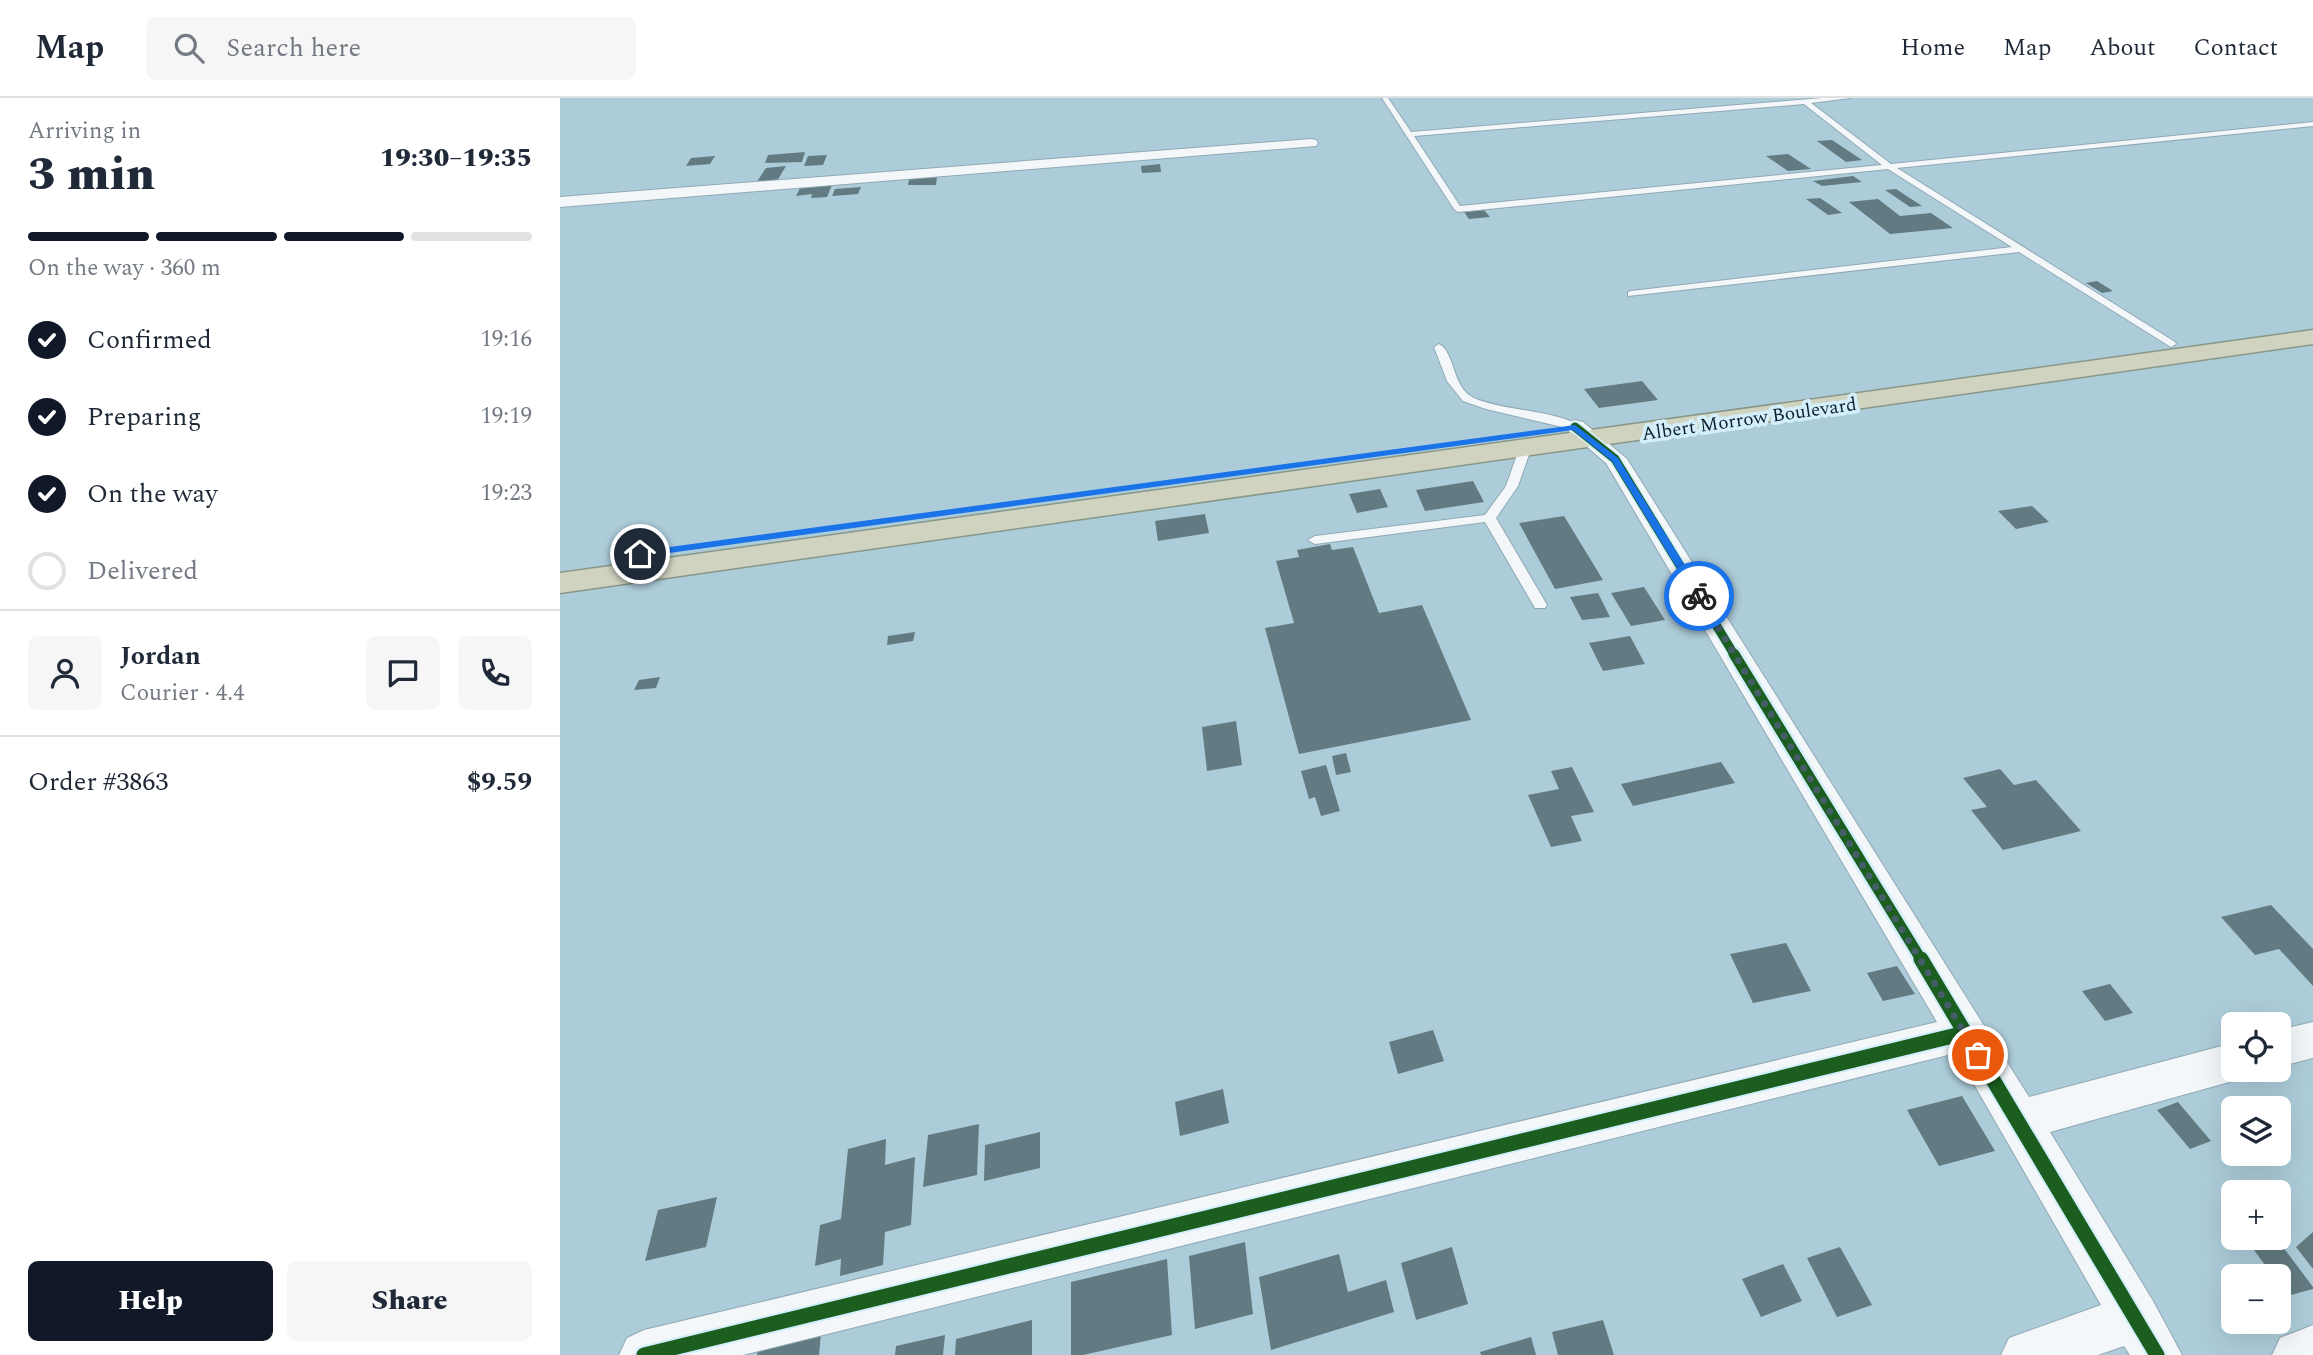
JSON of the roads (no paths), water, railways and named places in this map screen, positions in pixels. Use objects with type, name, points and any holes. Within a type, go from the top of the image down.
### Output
[{"type":"highway","name":"Albert Morrow Boulevard","points":[[560,583],[1524,449],[1584,434],[2313,325]]},
{"type":"highway","name":"Albert Morrow Boulevard","points":[[560,565],[1584,434],[2313,337]]},
{"type":"street","points":[[560,202],[1311,143]]},
{"type":"street","points":[[1584,434],[1615,460],[2020,1120],[2147,1337],[2026,1355]]},
{"type":"street","points":[[644,1355],[1965,1033]]},
{"type":"street","points":[[2291,1046],[2313,1040]]},
{"type":"street","points":[[2020,1120],[2221,1065]]},
{"type":"street","points":[[2297,1355],[2313,1350]]},
{"type":"lane","points":[[1385,98],[1458,209],[2313,124]]},
{"type":"lane","points":[[1409,134],[1847,98]]},
{"type":"lane","points":[[1806,102],[1888,166],[2171,345]]},
{"type":"lane","points":[[1631,294],[2020,249]]},
{"type":"lane","points":[[1439,347],[1452,381],[1467,399],[1584,434]]},
{"type":"lane","points":[[1315,540],[1489,519],[1511,493],[1520,472],[1524,449]]},
{"type":"lane","points":[[1489,519],[1540,605]]}]
